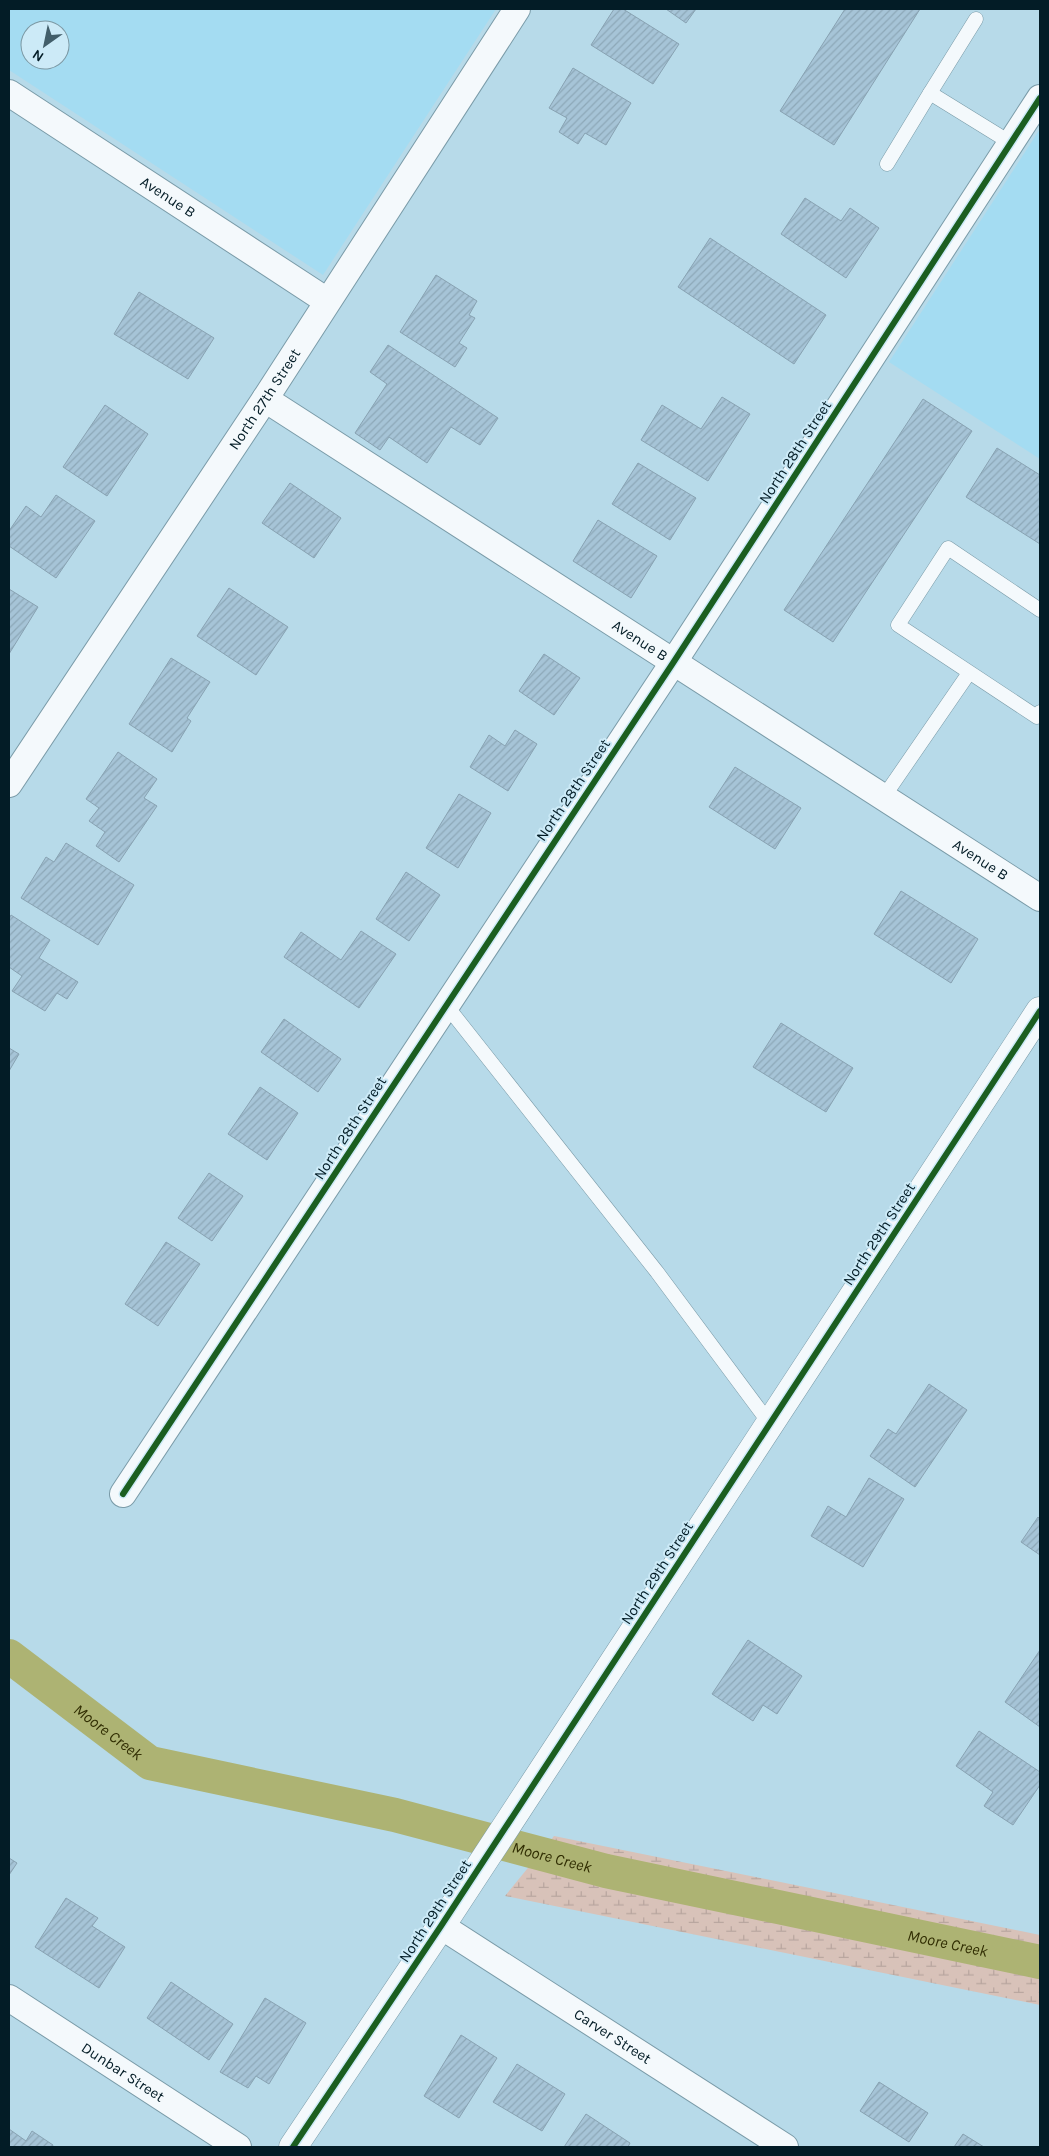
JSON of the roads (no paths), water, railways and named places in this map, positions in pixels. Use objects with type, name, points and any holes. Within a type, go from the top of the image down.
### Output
[{"type":"street","name":"North 27th Street","points":[[9,784],[265,399],[517,9]]},
{"type":"street","name":"Avenue B","points":[[9,93],[327,301]]},
{"type":"street","name":"North 28th Street","points":[[123,1494],[673,662],[1040,98]]},
{"type":"street","name":"Avenue B","points":[[265,399],[1040,898]]},
{"type":"street","name":"North 29th Street","points":[[294,2147],[441,1926],[1040,1011]]},
{"type":"street","name":"Carver Street","points":[[441,1926],[785,2147]]},
{"type":"street","name":"Dunbar Street","points":[[9,1998],[238,2147]]},
{"type":"lane","points":[[887,164],[976,18]]},
{"type":"lane","points":[[930,93],[1011,143]]},
{"type":"lane","points":[[1040,610],[948,548],[898,625],[1037,717],[1040,712]]},
{"type":"lane","points":[[883,798],[968,673]]},
{"type":"lane","points":[[446,1005],[657,1272],[770,1424]]},
{"type":"waterway","name":"Moore Creek","points":[[9,1656],[150,1763],[395,1815],[606,1871],[1040,1962]]}]
